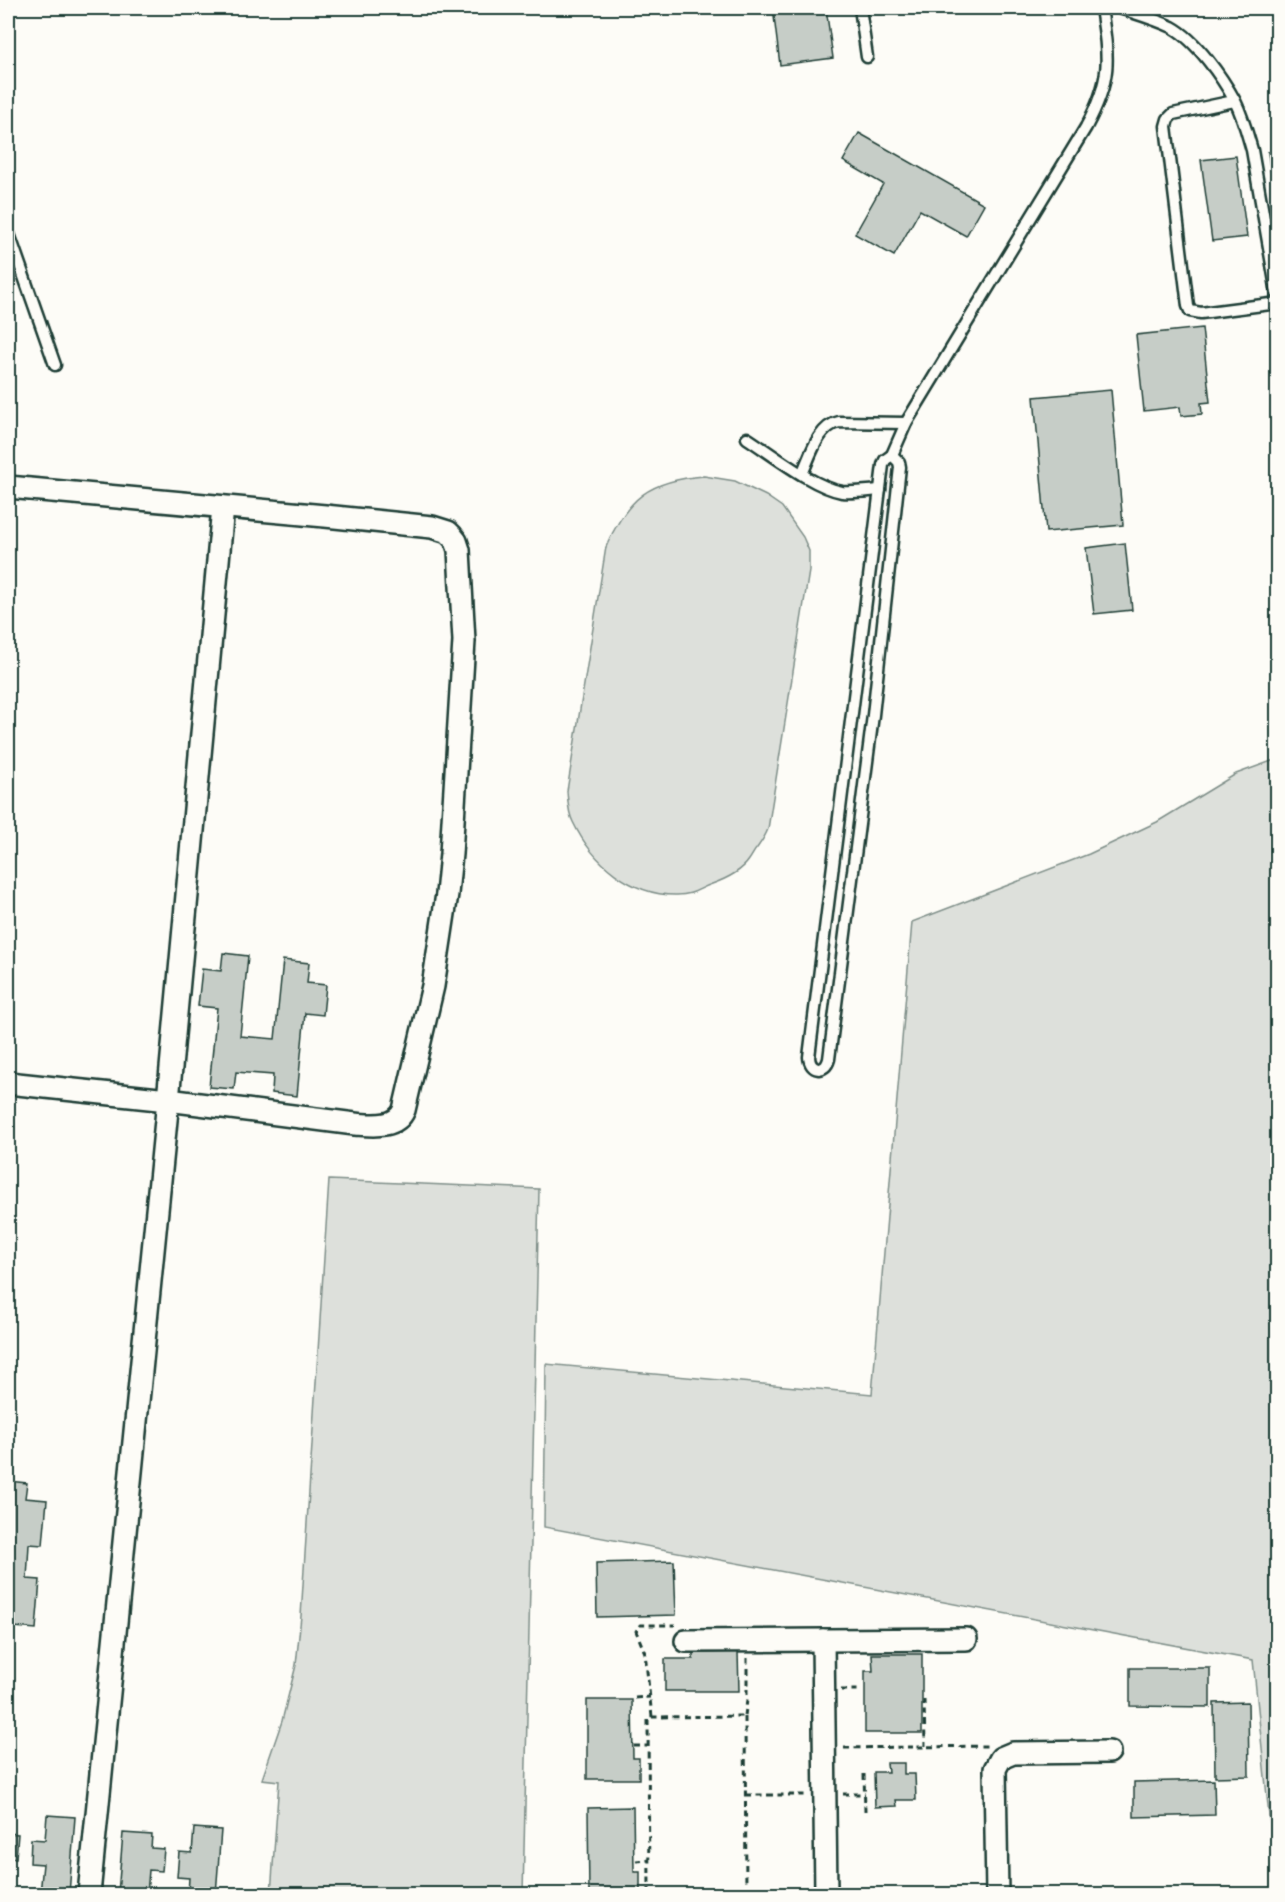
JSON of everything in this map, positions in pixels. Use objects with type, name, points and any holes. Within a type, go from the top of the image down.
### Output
[{"type":"street","points":[[8,487],[432,527],[448,532],[456,541],[461,573],[464,641],[446,905],[433,986],[404,1110],[399,1119],[375,1125],[355,1124],[168,1100],[8,1083]]},
{"type":"street","points":[[89,1894],[168,1100],[223,507]]},
{"type":"street","points":[[686,1641],[966,1639]]},
{"type":"street","points":[[823,1640],[826,1894]]},
{"type":"street","points":[[997,1894],[995,1769],[997,1763],[1006,1754],[1109,1752]]},
{"type":"lane","points":[[860,8],[867,57]]},
{"type":"lane","points":[[892,455],[899,462],[900,467],[873,715],[829,1059],[828,1065],[818,1070],[813,1067],[809,1057],[851,711],[885,460],[892,455],[906,423],[1098,106],[1107,66],[1107,46],[1101,8]]},
{"type":"lane","points":[[1119,8],[1173,28],[1188,39],[1219,77],[1234,101],[1252,150],[1278,301],[1201,313],[1190,311],[1166,126],[1173,114],[1234,101]]},
{"type":"lane","points":[[8,231],[55,365]]},
{"type":"lane","points":[[802,474],[820,436],[831,423],[906,423]]},
{"type":"lane","points":[[747,438],[818,484],[842,492],[880,490]]},
{"type":"lane","points":[[851,711],[873,715]]},
{"type":"path","points":[[652,1717],[645,1653],[636,1631],[640,1625],[675,1624],[675,1641],[686,1641]]},
{"type":"path","points":[[746,1894],[745,1716],[749,1641]]},
{"type":"path","points":[[635,1698],[650,1697]]},
{"type":"path","points":[[924,1700],[925,1746]]},
{"type":"path","points":[[649,1894],[648,1720],[652,1717],[745,1716]]},
{"type":"path","points":[[824,1748],[984,1745],[1006,1754]]},
{"type":"path","points":[[634,1746],[647,1746]]},
{"type":"path","points":[[864,1774],[865,1811]]},
{"type":"path","points":[[636,1861],[649,1860]]},
{"type":"shaded area","points":[[704,476],[735,481],[766,496],[782,507],[803,537],[809,551],[809,571],[766,834],[746,864],[733,875],[688,894],[660,894],[629,883],[602,863],[581,837],[573,822],[569,811],[567,791],[606,547],[623,516],[643,495],[669,482]]},
{"type":"shaded area","points":[[1277,759],[1278,1894],[1253,1660],[544,1527],[546,1364],[872,1394],[912,922],[1089,854],[1157,822],[1236,774]]},
{"type":"shaded area","points":[[329,1180],[539,1189],[523,1894],[271,1894],[279,1781],[262,1779],[282,1721],[296,1665]]},
{"type":"building","points":[[773,8],[826,8],[833,58],[780,65]]},
{"type":"building","points":[[859,133],[984,204],[966,236],[920,210],[894,256],[855,234],[883,184],[843,161]]},
{"type":"building","points":[[1278,151],[1278,206],[1275,207],[1268,152]]},
{"type":"building","points":[[1236,156],[1247,237],[1212,241],[1201,160]]},
{"type":"building","points":[[1202,328],[1210,402],[1201,403],[1202,414],[1181,416],[1180,407],[1144,411],[1136,335]]},
{"type":"building","points":[[1111,390],[1123,525],[1046,532],[1034,397]]},
{"type":"building","points":[[1125,543],[1132,610],[1094,614],[1086,548]]},
{"type":"building","points":[[223,953],[248,956],[240,1036],[275,1039],[283,960],[309,963],[307,983],[326,985],[323,1015],[305,1013],[297,1096],[272,1093],[273,1075],[236,1072],[234,1089],[209,1087],[217,1008],[198,1006],[202,969],[221,971]]},
{"type":"building","points":[[8,1481],[27,1483],[25,1498],[47,1500],[43,1545],[29,1544],[27,1579],[40,1580],[36,1629],[14,1627],[13,1636],[8,1636]]},
{"type":"building","points":[[674,1561],[676,1615],[597,1617],[596,1563]]},
{"type":"building","points":[[738,1652],[739,1691],[665,1691],[665,1659],[693,1659],[693,1653]]},
{"type":"building","points":[[872,1654],[922,1654],[922,1733],[865,1733],[865,1671],[873,1671]]},
{"type":"building","points":[[1130,1668],[1210,1668],[1210,1707],[1130,1706]]},
{"type":"building","points":[[587,1700],[632,1700],[633,1758],[639,1758],[639,1779],[587,1779]]},
{"type":"building","points":[[1248,1702],[1249,1776],[1215,1777],[1214,1703]]},
{"type":"building","points":[[887,1763],[904,1763],[904,1774],[915,1774],[916,1800],[896,1800],[897,1806],[875,1807],[874,1772],[888,1772]]},
{"type":"building","points":[[1214,1780],[1215,1815],[1134,1817],[1134,1782]]},
{"type":"building","points":[[633,1807],[634,1872],[640,1872],[640,1894],[589,1894],[588,1808]]},
{"type":"building","points":[[47,1815],[75,1817],[69,1894],[40,1894],[43,1864],[30,1863],[31,1839],[45,1840]]},
{"type":"building","points":[[194,1828],[221,1830],[216,1894],[188,1894],[189,1878],[177,1877],[179,1852],[192,1853]]},
{"type":"building","points":[[8,1833],[18,1834],[16,1858],[8,1858]]},
{"type":"building","points":[[123,1833],[152,1835],[151,1848],[164,1849],[162,1871],[149,1870],[147,1894],[118,1894]]}]
